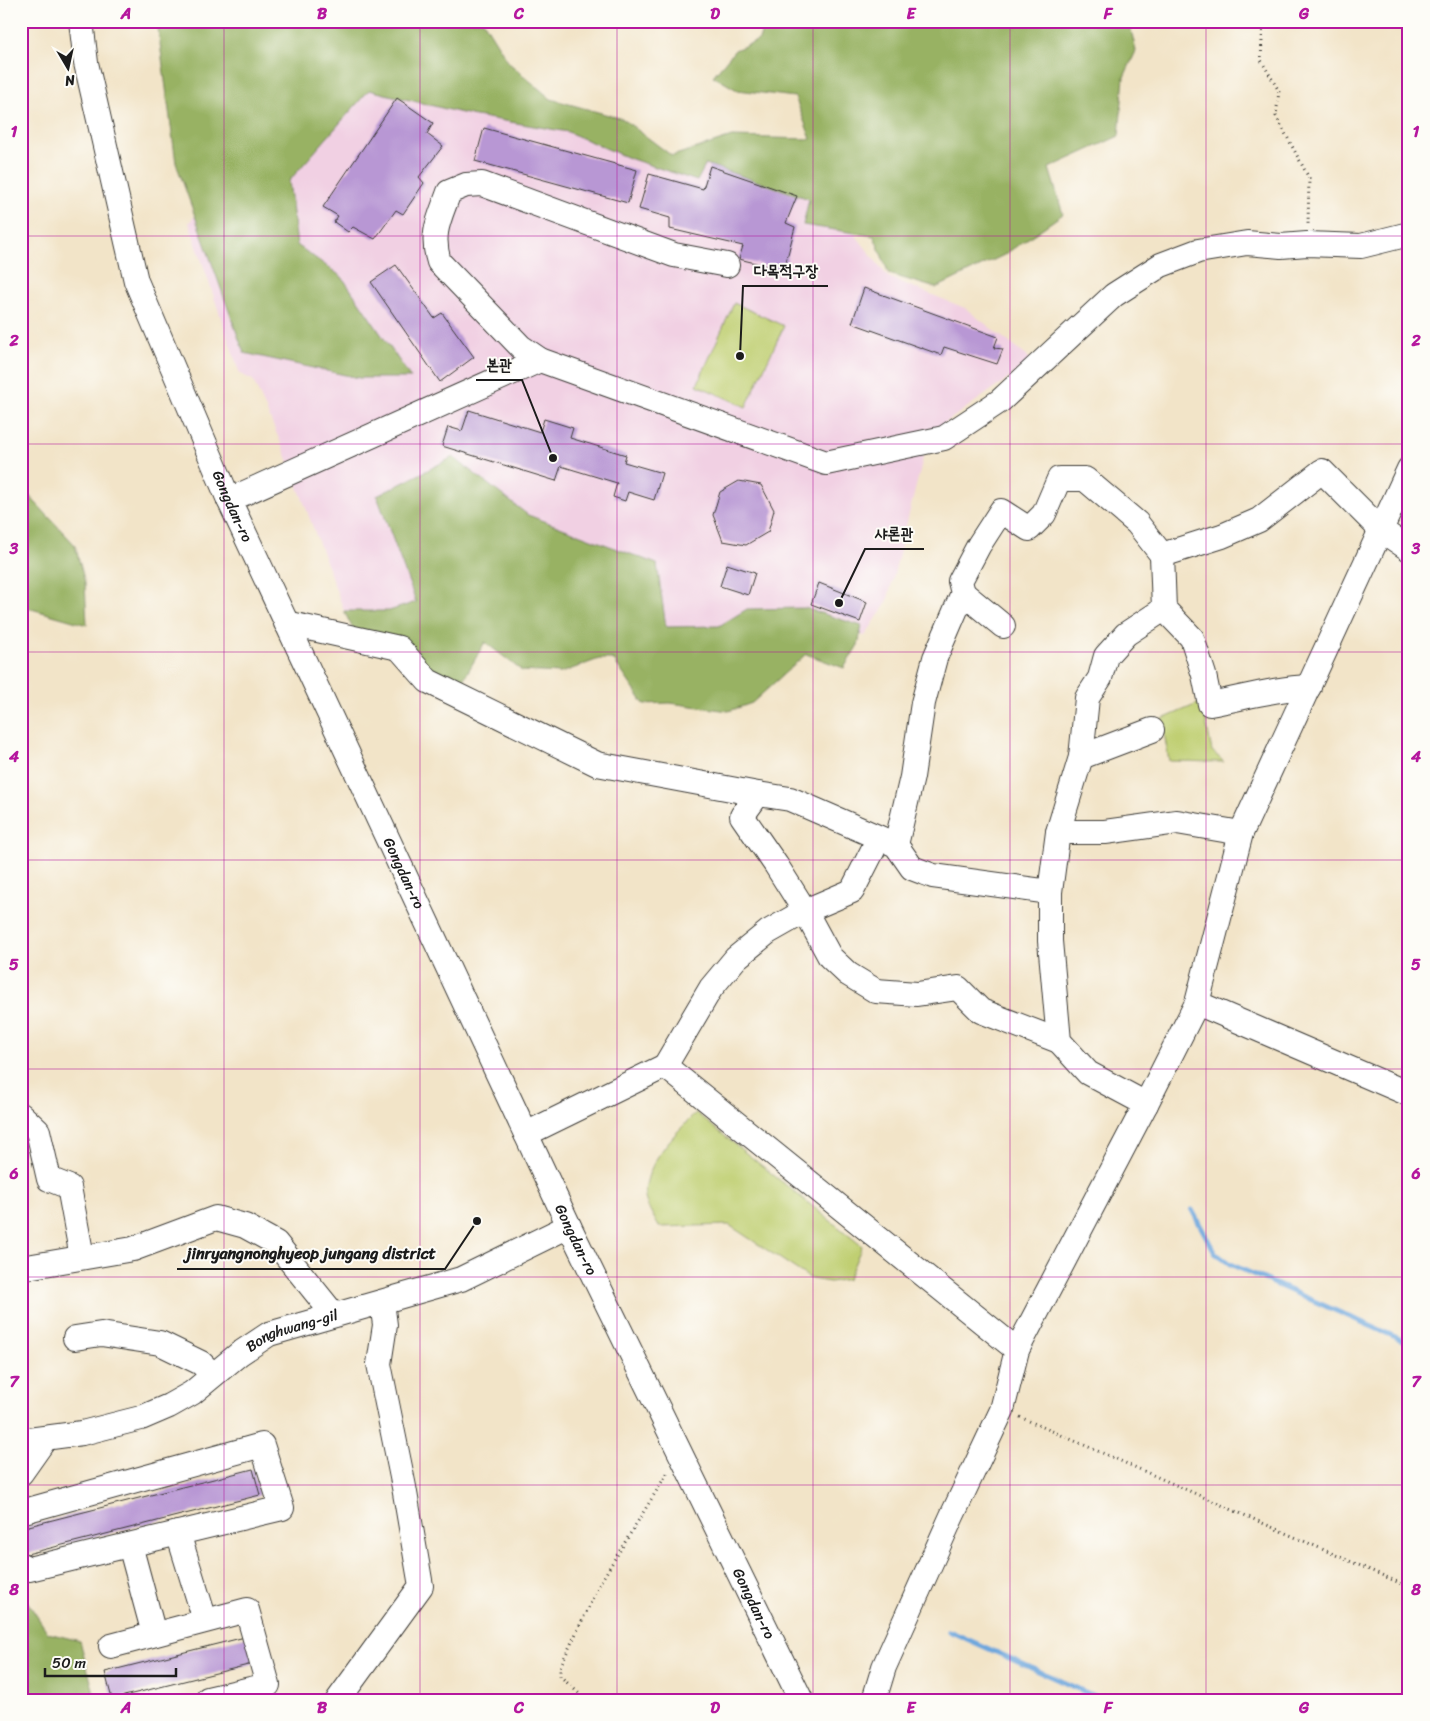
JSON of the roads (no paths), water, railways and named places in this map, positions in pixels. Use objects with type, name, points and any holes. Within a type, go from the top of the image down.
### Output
[{"type":"street","name":"Gongdan-ro","points":[[81,21],[86,63],[136,281],[228,500],[569,1226],[801,1700]]},
{"type":"street","points":[[727,264],[674,255],[482,184],[466,185],[449,192],[436,229],[434,247],[439,262],[521,347],[540,360],[826,462],[944,438],[1000,401],[1114,295],[1161,265],[1198,250],[1248,243],[1281,246],[1308,244],[1361,246],[1409,234]]},
{"type":"street","points":[[228,500],[540,360]]},
{"type":"street","points":[[874,1700],[884,1667],[1002,1410],[1017,1350],[1197,1003],[1241,833],[1409,469]]},
{"type":"street","points":[[1162,555],[1222,536],[1259,520],[1322,471],[1381,530],[1409,549]]},
{"type":"street","points":[[1003,626],[963,593],[960,581],[979,545],[1001,511],[1030,529],[1044,514],[1059,479],[1085,479],[1137,523],[1162,555],[1164,608],[1192,638],[1204,675],[1210,704],[1258,695],[1285,687],[1309,687]]},
{"type":"street","points":[[526,1134],[665,1066],[711,988],[736,958],[768,932],[806,911],[852,891],[888,842],[912,777],[923,703],[935,658],[963,593]]},
{"type":"street","points":[[1059,1041],[1050,941],[1050,892],[1058,832],[1081,757],[1087,698],[1100,678],[1106,656],[1126,634],[1164,608]]},
{"type":"street","points":[[286,623],[398,648],[428,681],[597,764],[790,799],[888,842],[912,868],[933,876],[1050,892]]},
{"type":"street","points":[[1081,757],[1152,730]]},
{"type":"street","points":[[758,794],[742,816],[806,911],[830,957],[848,974],[876,991],[917,994],[958,988],[982,1011],[1059,1041],[1088,1073],[1146,1104]]},
{"type":"street","points":[[1058,832],[1105,832],[1177,822],[1241,833]]},
{"type":"street","points":[[1197,1003],[1409,1094]]},
{"type":"street","points":[[665,1066],[1017,1350]]},
{"type":"street","points":[[21,1116],[38,1131],[49,1179],[69,1187],[82,1257]]},
{"type":"street","points":[[21,1268],[134,1249],[216,1218],[245,1226],[276,1243],[334,1315]]},
{"type":"street","name":"Bonghwang-gil","points":[[21,1441],[82,1433],[141,1418],[169,1406],[192,1393],[239,1354],[269,1334],[461,1279],[569,1226]]},
{"type":"street","points":[[338,1700],[421,1586],[404,1487],[379,1364],[385,1325],[382,1302]]},
{"type":"street","points":[[76,1338],[101,1334],[160,1343],[201,1363],[213,1375]]},
{"type":"street","points":[[21,1473],[46,1439]]},
{"type":"street","points":[[21,1512],[262,1445],[282,1508],[29,1569],[21,1565]]},
{"type":"street","points":[[178,1533],[204,1620]]},
{"type":"street","points":[[130,1545],[154,1634]]},
{"type":"street","points":[[111,1646],[247,1610],[268,1685],[208,1699]]},
{"type":"waterway","points":[[1192,1210],[1215,1253],[1230,1264],[1409,1343]]},
{"type":"waterway","points":[[949,1631],[1103,1700]]},
{"type":"place","name":"다목적구장","points":[[740,356]]},
{"type":"place","name":"본관","points":[[553,458]]},
{"type":"place","name":"샤론관","points":[[839,603]]},
{"type":"place","name":"jinryangnonghyeop jungang district","points":[[477,1221]]}]
